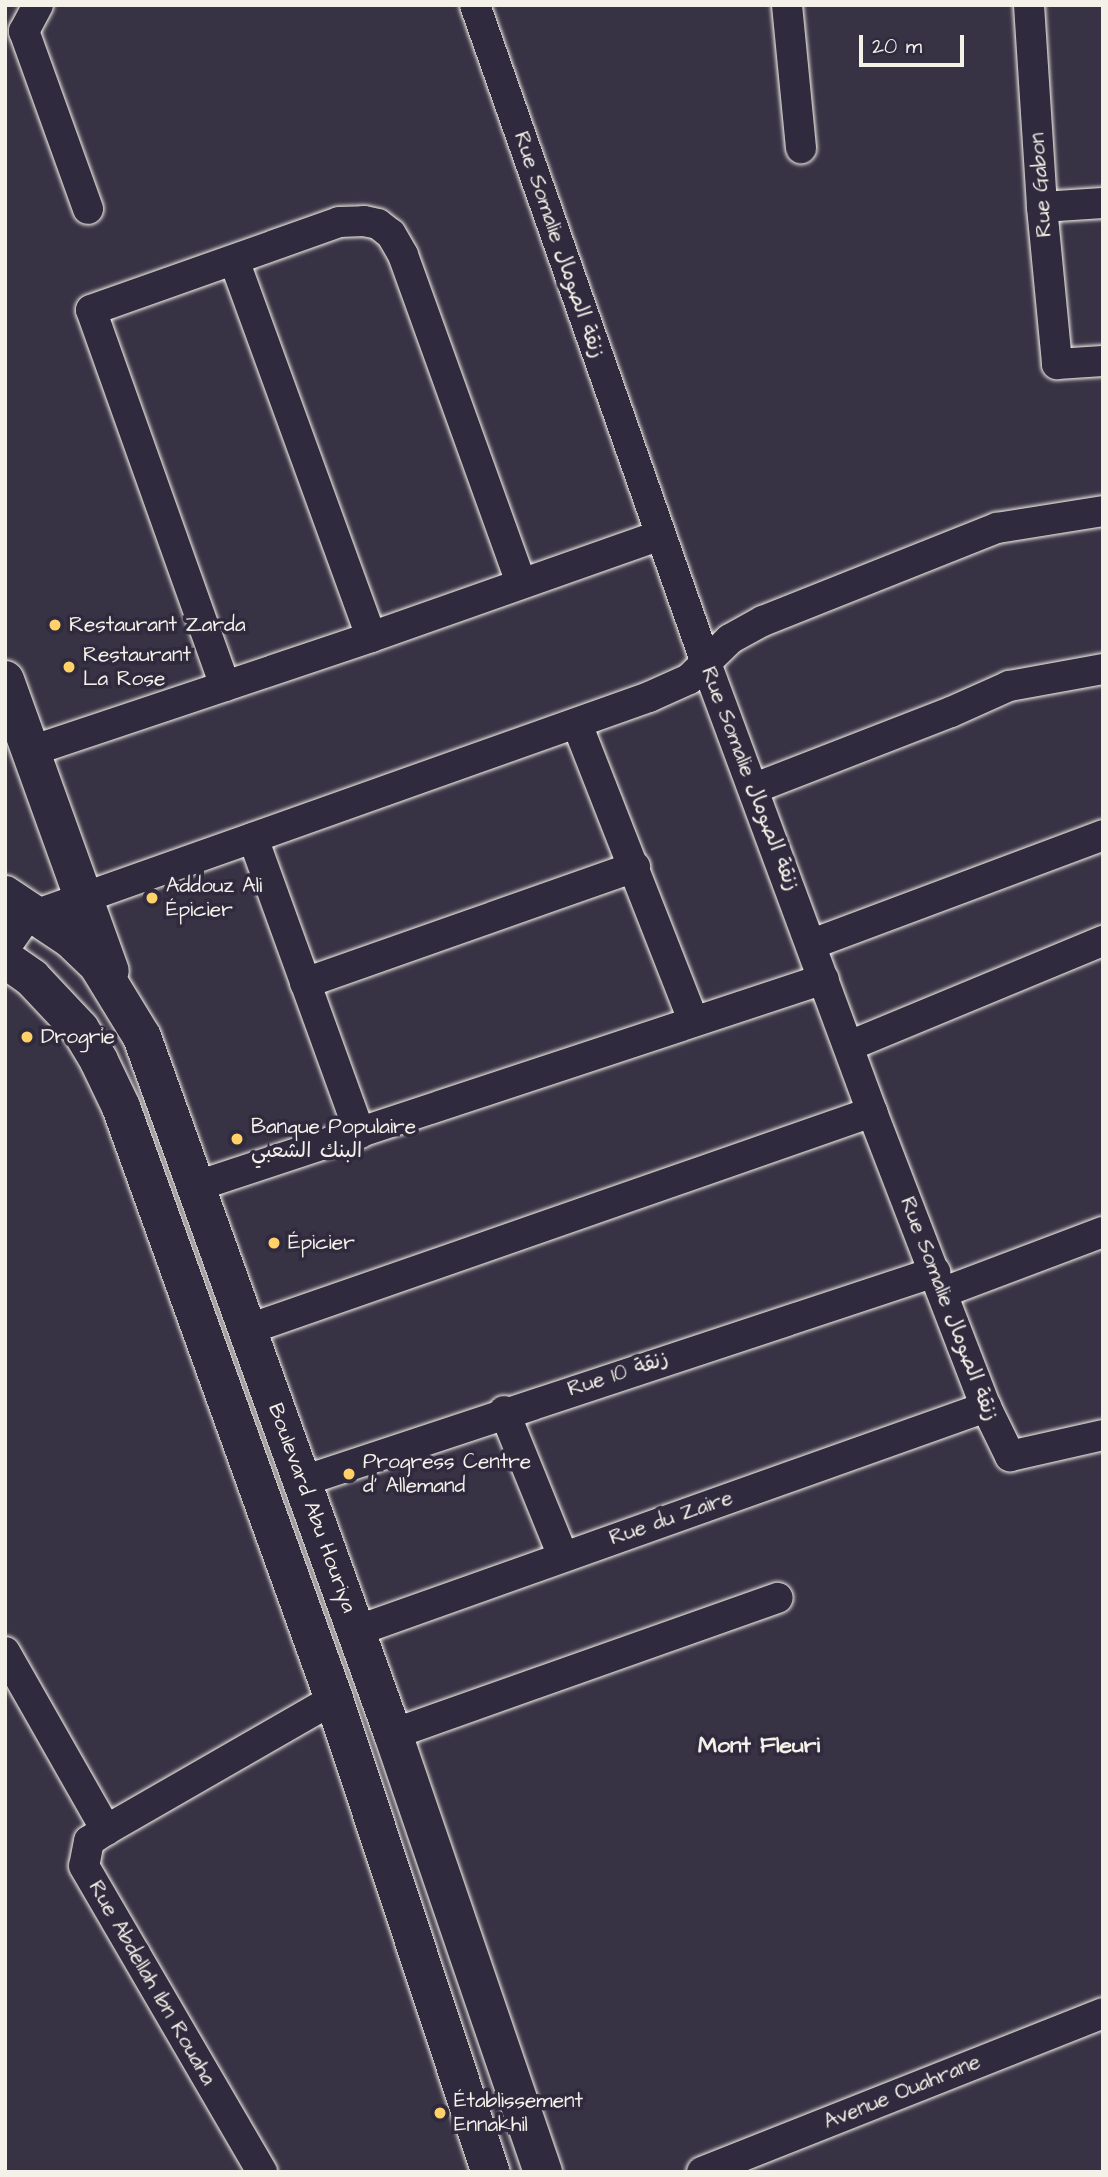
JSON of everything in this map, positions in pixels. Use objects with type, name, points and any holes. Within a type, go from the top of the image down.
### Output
[{"type":"main road","points":[[5,680],[117,992],[93,1000],[72,1002],[53,999]]},
{"type":"main road","name":"Boulevard Abu Houriya","points":[[20,905],[71,939],[99,965],[142,1037],[393,1734],[543,2172]]},
{"type":"main road","name":"Boulevard Abu Houriya","points":[[5,959],[53,999],[80,1029],[121,1107],[334,1699],[490,2172]]},
{"type":"main road","points":[[457,2067],[500,2050]]},
{"type":"street","points":[[38,5],[15,34],[89,209]]},
{"type":"street","name":"Rue Somalie زنقة الصومال","points":[[475,5],[706,663],[755,788],[872,1112],[986,1407],[1010,1456],[1103,1435]]},
{"type":"street","points":[[787,5],[802,148]]},
{"type":"street","name":"Rue Gabon","points":[[1029,5],[1042,207],[1057,364],[1103,361]]},
{"type":"street","points":[[1042,207],[1103,203]]},
{"type":"street","points":[[225,686],[91,310],[339,222],[371,223],[391,234],[403,255],[521,583]]},
{"type":"street","points":[[234,260],[371,637]]},
{"type":"street","points":[[5,948],[22,924],[20,905],[84,898],[577,724],[689,679],[730,639],[763,621],[997,528],[1103,511]]},
{"type":"street","points":[[31,751],[371,637],[660,535]]},
{"type":"street","points":[[755,788],[951,712],[1009,686],[1103,669]]},
{"type":"street","points":[[577,724],[635,867],[692,1020]]},
{"type":"street","points":[[812,944],[1103,835]]},
{"type":"street","points":[[253,838],[360,1133]]},
{"type":"street","points":[[305,983],[635,867]]},
{"type":"street","points":[[849,1046],[1103,941]]},
{"type":"street","points":[[197,1186],[692,1020],[824,979]]},
{"type":"street","points":[[248,1329],[872,1112]]},
{"type":"street","name":"Rue 10 زنقة","points":[[303,1480],[504,1411],[1103,1232]]},
{"type":"street","name":"Rue du Zaire","points":[[356,1631],[986,1407]]},
{"type":"street","points":[[504,1411],[563,1556]]},
{"type":"street","points":[[393,1734],[778,1598]]},
{"type":"street","points":[[5,1652],[106,1830],[334,1699]]},
{"type":"street","name":"Rue Abdellah Ibn Rouaha","points":[[106,1830],[89,1841],[84,1866],[262,2172]]},
{"type":"street","name":"Avenue Ouahrane","points":[[710,2170],[1103,2013]]},
{"type":"place","name":"Restaurant Zarda","points":[[55,625]]},
{"type":"place","name":"Restaurant La Rose","points":[[69,667]]},
{"type":"place","name":"Addouz Ali Épicier","points":[[152,898]]},
{"type":"place","name":"Drogrie","points":[[27,1037]]},
{"type":"place","name":"Banque Populaire البنك الشعبي","points":[[237,1139]]},
{"type":"place","name":"Épicier","points":[[274,1243]]},
{"type":"place","name":"Progress Centre d' Allemand","points":[[349,1474]]},
{"type":"place","name":"Établissement Ennakhil","points":[[440,2113]]},
{"type":"district","name":"Mont Fleuri","points":[[759,1745]]}]
